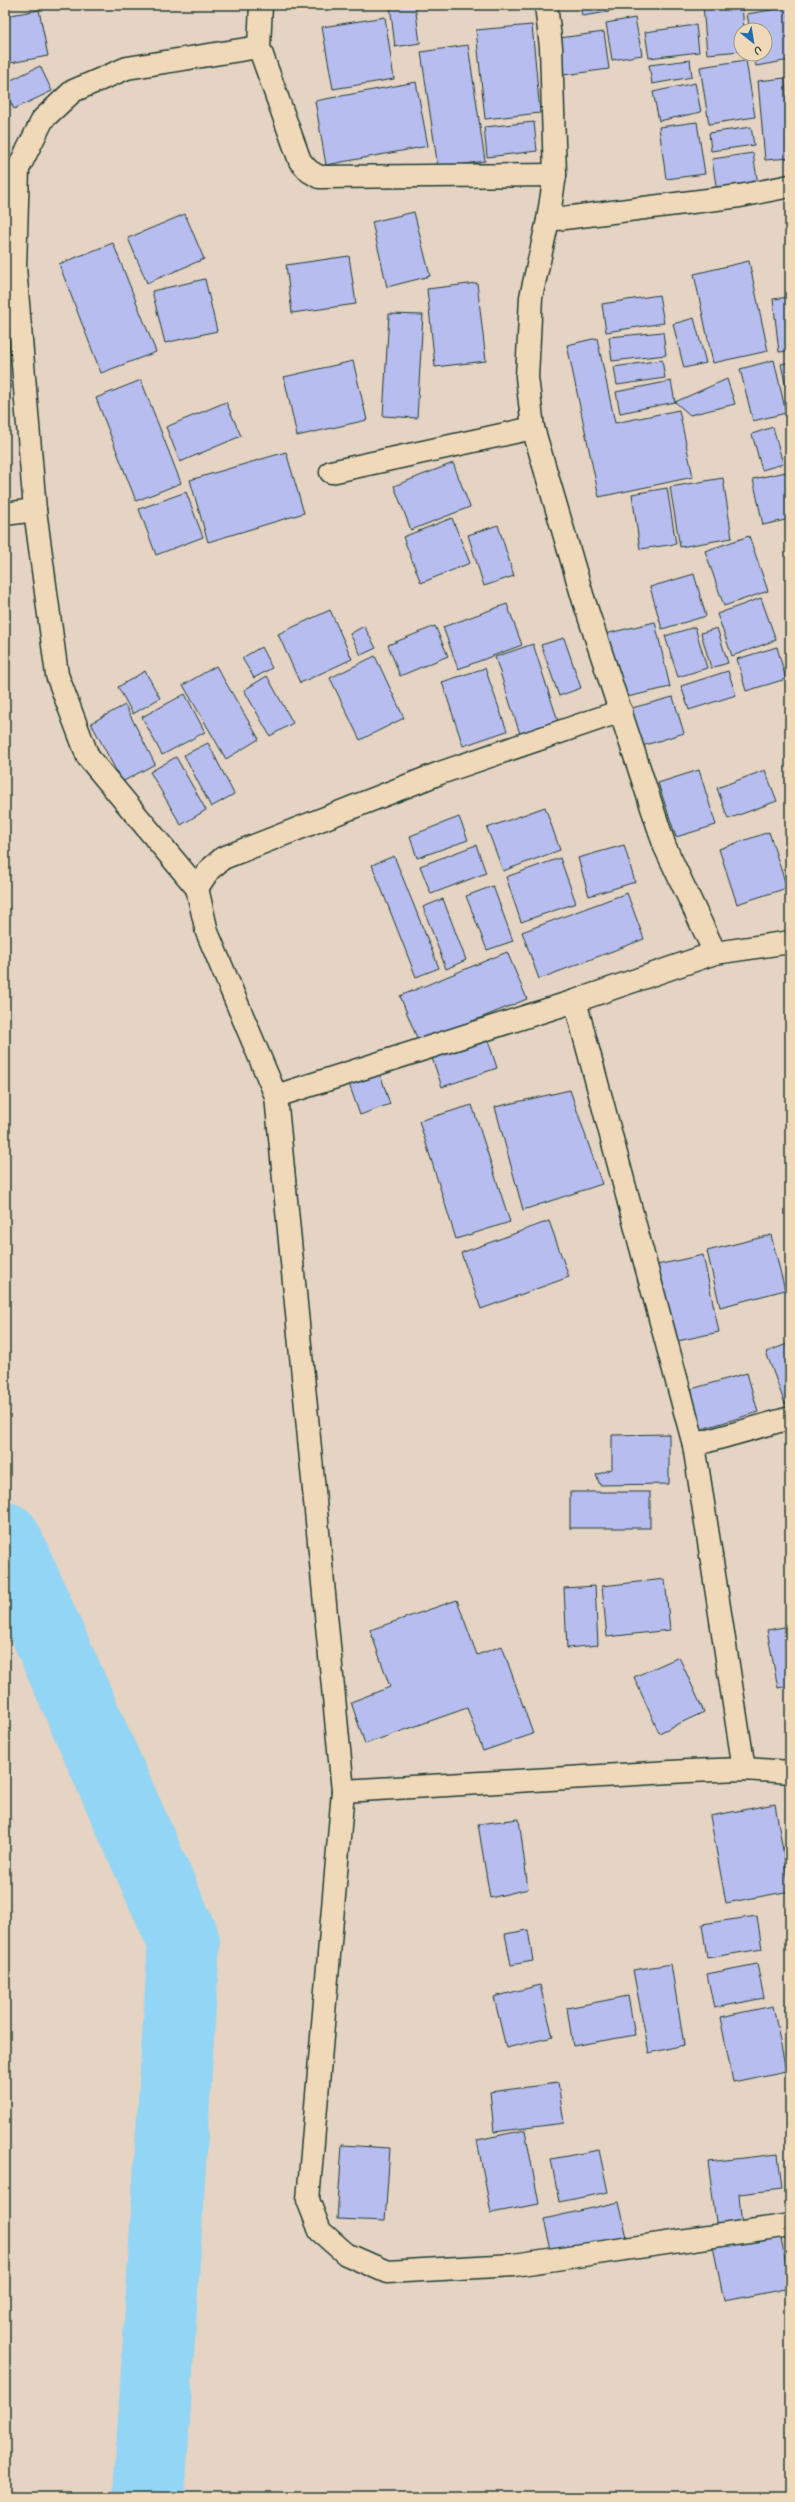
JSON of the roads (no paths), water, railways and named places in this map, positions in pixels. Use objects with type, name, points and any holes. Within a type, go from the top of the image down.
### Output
[{"type":"street","points":[[261,5],[259,47],[300,161],[309,171],[319,177],[555,175]]},
{"type":"street","points":[[546,5],[551,47],[555,175],[548,220],[531,297],[528,377],[533,428],[581,590],[665,847],[715,953]]},
{"type":"street","points":[[259,47],[127,68],[73,91],[43,119],[18,169],[16,267],[35,510],[57,675],[88,757],[197,888],[207,932],[276,1096],[343,1791],[308,2200],[320,2231],[346,2254],[387,2272],[514,2265],[790,2224]]},
{"type":"street","points":[[548,220],[740,196],[790,186]]},
{"type":"street","points":[[331,472],[533,428]]},
{"type":"street","points":[[5,514],[35,510]]},
{"type":"street","points":[[197,888],[210,870],[223,858],[440,773],[620,712]]},
{"type":"street","points":[[276,1096],[575,1001],[715,953],[790,942]]},
{"type":"street","points":[[575,1001],[694,1445],[744,1769]]},
{"type":"street","points":[[694,1445],[790,1418]]},
{"type":"street","points":[[343,1791],[744,1769],[790,1772]]},
{"type":"waterway","points":[[5,1538],[184,1942],[149,2497]]}]
